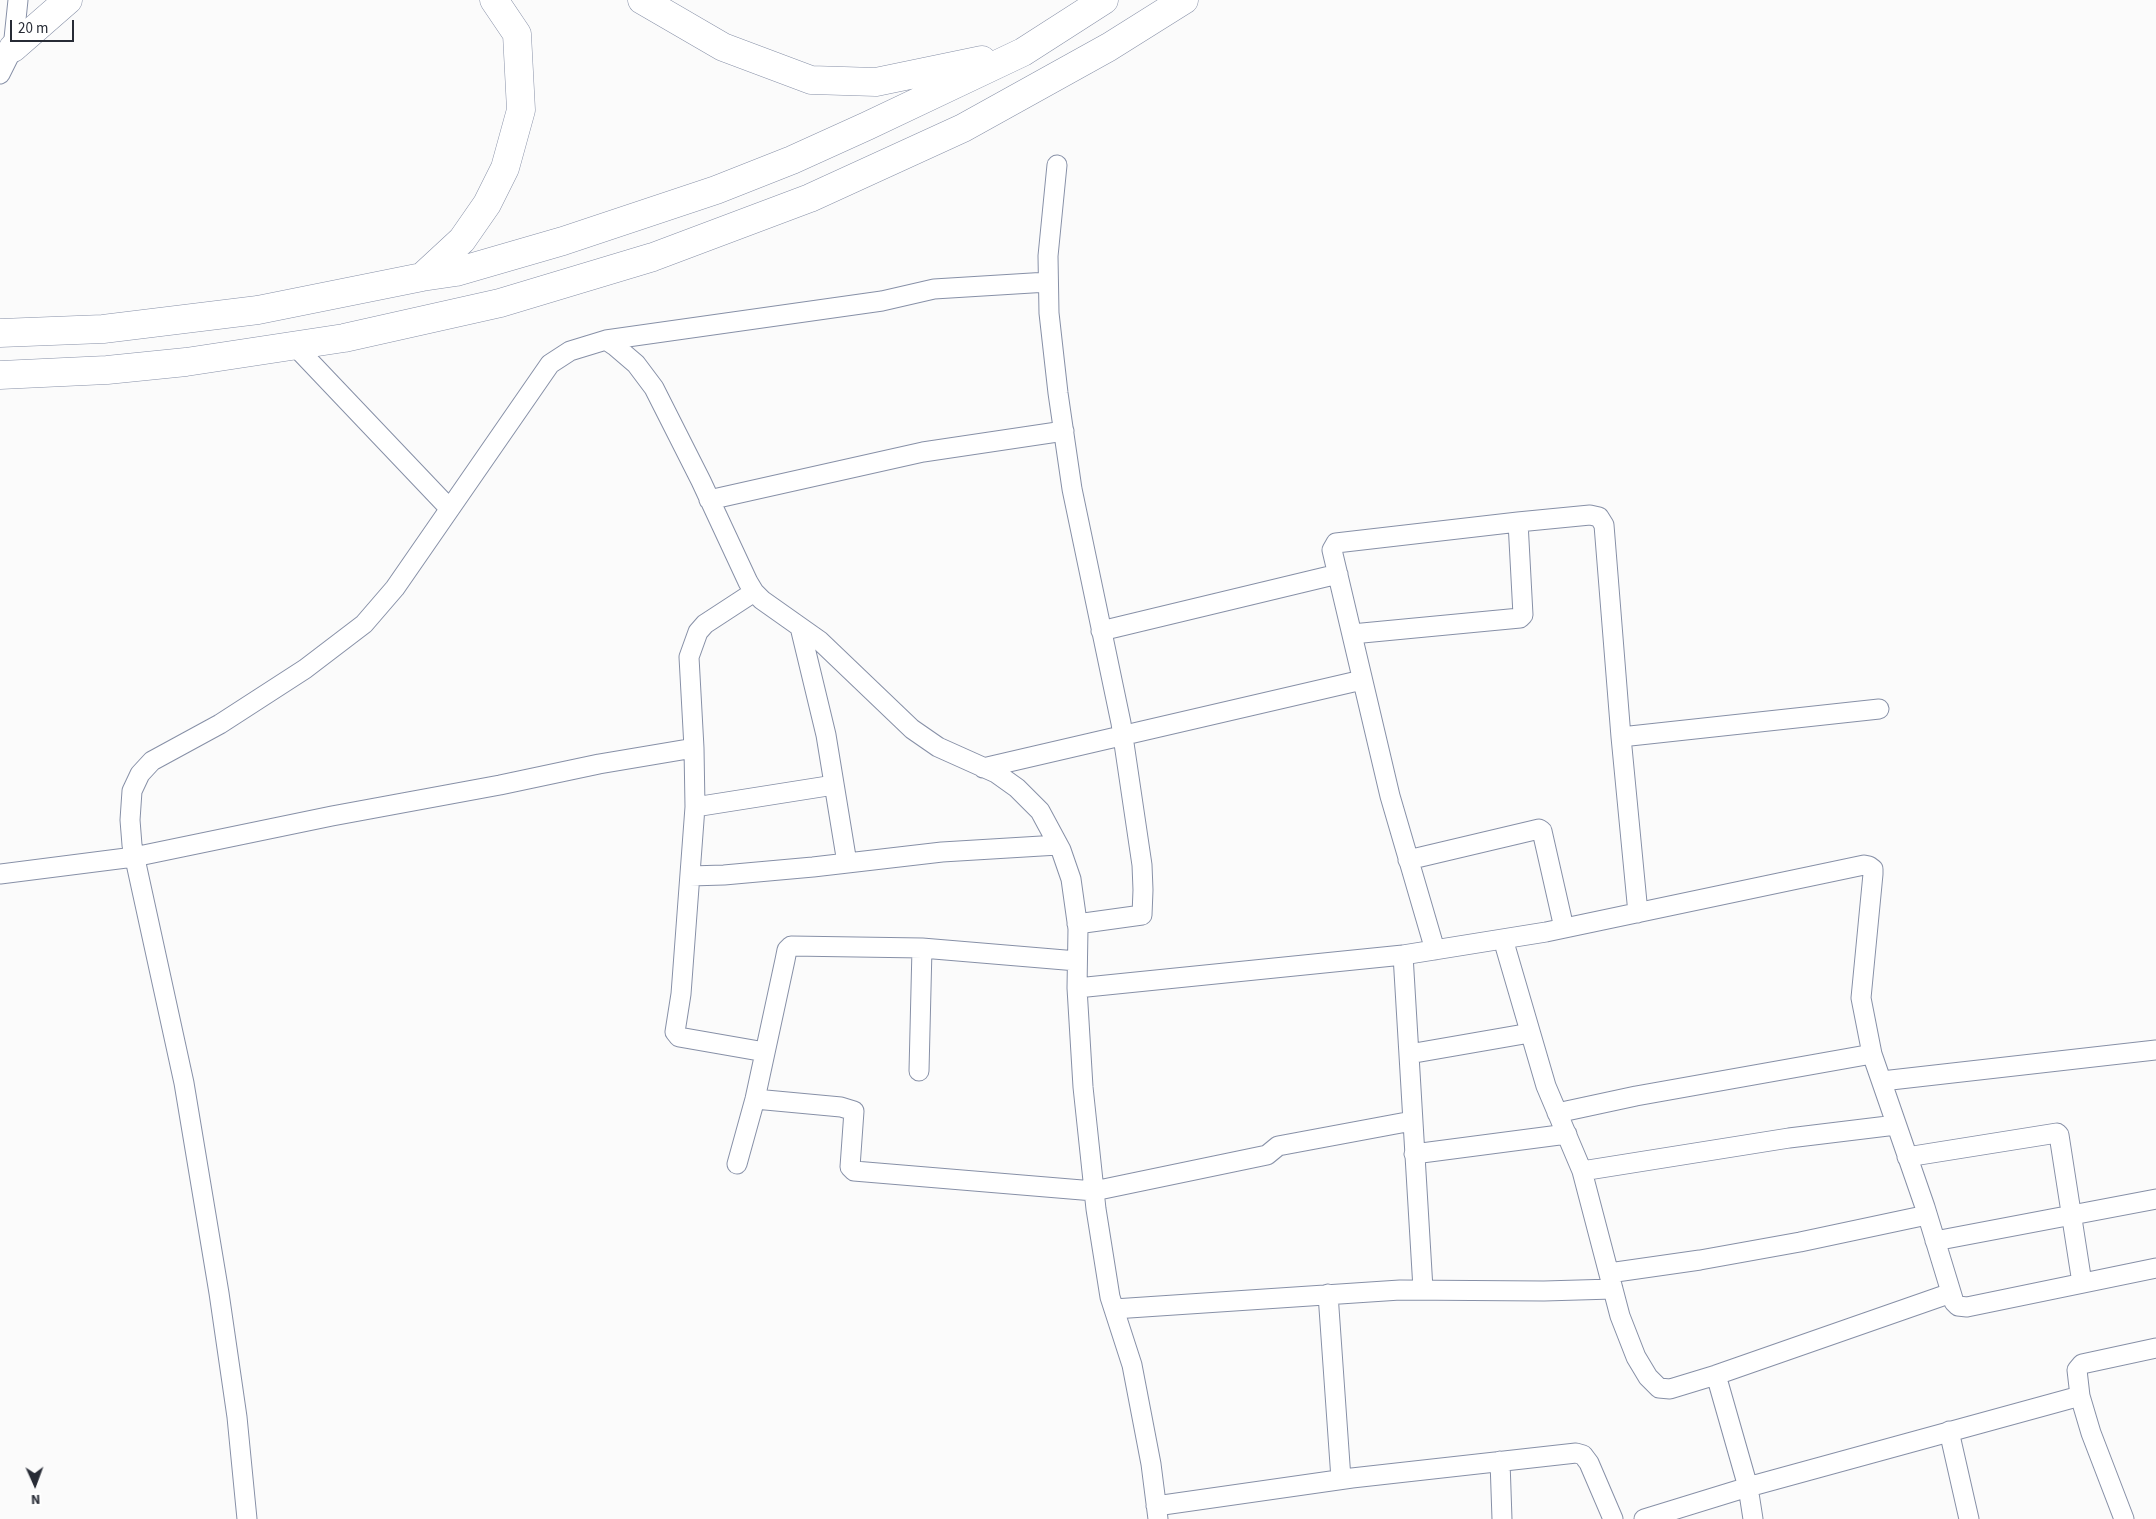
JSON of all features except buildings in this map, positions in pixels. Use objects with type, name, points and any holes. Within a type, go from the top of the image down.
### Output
[{"type":"main road","points":[[13,48],[68,0]]},
{"type":"main road","points":[[422,277],[462,240],[487,204],[505,168],[521,110],[517,34],[494,0]]},
{"type":"main road","points":[[642,0],[723,47],[811,80],[876,82],[1023,52]]},
{"type":"main road","points":[[0,333],[103,328],[258,310],[456,272],[563,241],[716,190],[859,130],[1023,52],[1104,0]]},
{"type":"main road","points":[[0,375],[106,370],[196,361],[295,346],[422,322],[500,303],[605,272],[732,229],[819,194],[963,128],[1077,65],[1184,0]]},
{"type":"street","points":[[0,74],[13,48],[18,0]]},
{"type":"street","points":[[1057,165],[1048,256],[1049,313],[1072,489],[1123,737],[1142,865],[1142,915],[1077,924]]},
{"type":"street","points":[[247,1519],[237,1416],[222,1312],[184,1083],[134,857],[130,820],[132,791],[140,774],[152,761],[220,724],[298,673],[364,624],[395,588],[550,364],[570,352],[606,340],[882,301],[934,289],[1048,282]]},
{"type":"street","points":[[606,340],[616,346],[636,364],[654,388],[754,592],[762,600],[820,642],[912,729],[938,747],[1006,779],[1027,796],[1040,811],[1058,845],[1071,879],[1077,924],[1077,988],[1083,1087],[1094,1190],[1110,1297],[1132,1365],[1151,1464],[1157,1512],[1341,1479],[1576,1453],[1583,1455],[1589,1463],[1613,1519]]},
{"type":"street","points":[[295,346],[449,508]]},
{"type":"street","points":[[709,500],[923,452],[1064,430]]},
{"type":"street","points":[[1436,950],[1390,796],[1332,550],[1336,543],[1518,522],[1590,516],[1599,517],[1604,526],[1621,737],[1638,913]]},
{"type":"street","points":[[1352,634],[1520,618],[1522,615],[1518,522]]},
{"type":"street","points":[[1101,631],[1338,574]]},
{"type":"street","points":[[754,592],[705,624],[695,640],[689,657],[695,807],[681,994],[674,1034],[678,1037],[765,1052]]},
{"type":"street","points":[[800,628],[826,736],[847,863]]},
{"type":"street","points":[[983,768],[1362,680]]},
{"type":"street","points":[[1621,737],[1879,709]]},
{"type":"street","points":[[0,874],[134,857],[599,764],[694,748]]},
{"type":"street","points":[[695,807],[834,785]]},
{"type":"street","points":[[1408,860],[1539,829],[1542,831],[1564,928]]},
{"type":"street","points":[[690,876],[724,875],[942,852],[1058,845]]},
{"type":"street","points":[[1077,988],[1404,955],[1564,928],[1864,865],[1869,866],[1874,874],[1861,998],[1872,1054],[1928,1215],[1954,1302],[1958,1306],[1967,1307],[2156,1268]]},
{"type":"street","points":[[1503,939],[1546,1086],[1582,1171],[1620,1316],[1636,1357],[1648,1377],[1658,1388],[1670,1389],[1716,1375],[1951,1293]]},
{"type":"street","points":[[737,1164],[755,1099],[784,960],[791,946],[922,948],[1077,961]]},
{"type":"street","points":[[919,1071],[922,948]]},
{"type":"street","points":[[1404,955],[1422,1289]]},
{"type":"street","points":[[1408,1054],[1530,1033]]},
{"type":"street","points":[[1882,1081],[2156,1050]]},
{"type":"street","points":[[1557,1113],[1636,1096],[1872,1054]]},
{"type":"street","points":[[755,1099],[842,1107],[854,1111],[850,1167],[854,1170],[1094,1190],[1267,1155],[1278,1146],[1412,1121]]},
{"type":"street","points":[[1582,1171],[1789,1138],[1896,1125]]},
{"type":"street","points":[[1907,1157],[2056,1133],[2059,1135],[2082,1283]]},
{"type":"street","points":[[1414,1154],[1567,1134]]},
{"type":"street","points":[[1936,1241],[2156,1199]]},
{"type":"street","points":[[1114,1309],[1422,1289],[1544,1291],[1611,1281],[1700,1260],[1791,1244],[1928,1215]]},
{"type":"street","points":[[1328,1294],[1341,1479]]},
{"type":"street","points":[[2124,1519],[2091,1433],[2080,1396],[2077,1370],[2082,1364],[2156,1348]]},
{"type":"street","points":[[1716,1375],[1748,1487],[1753,1519]]},
{"type":"street","points":[[1644,1519],[1748,1487],[2080,1396]]},
{"type":"street","points":[[1949,1431],[1969,1519]]},
{"type":"street","points":[[1500,1461],[1502,1519]]}]
